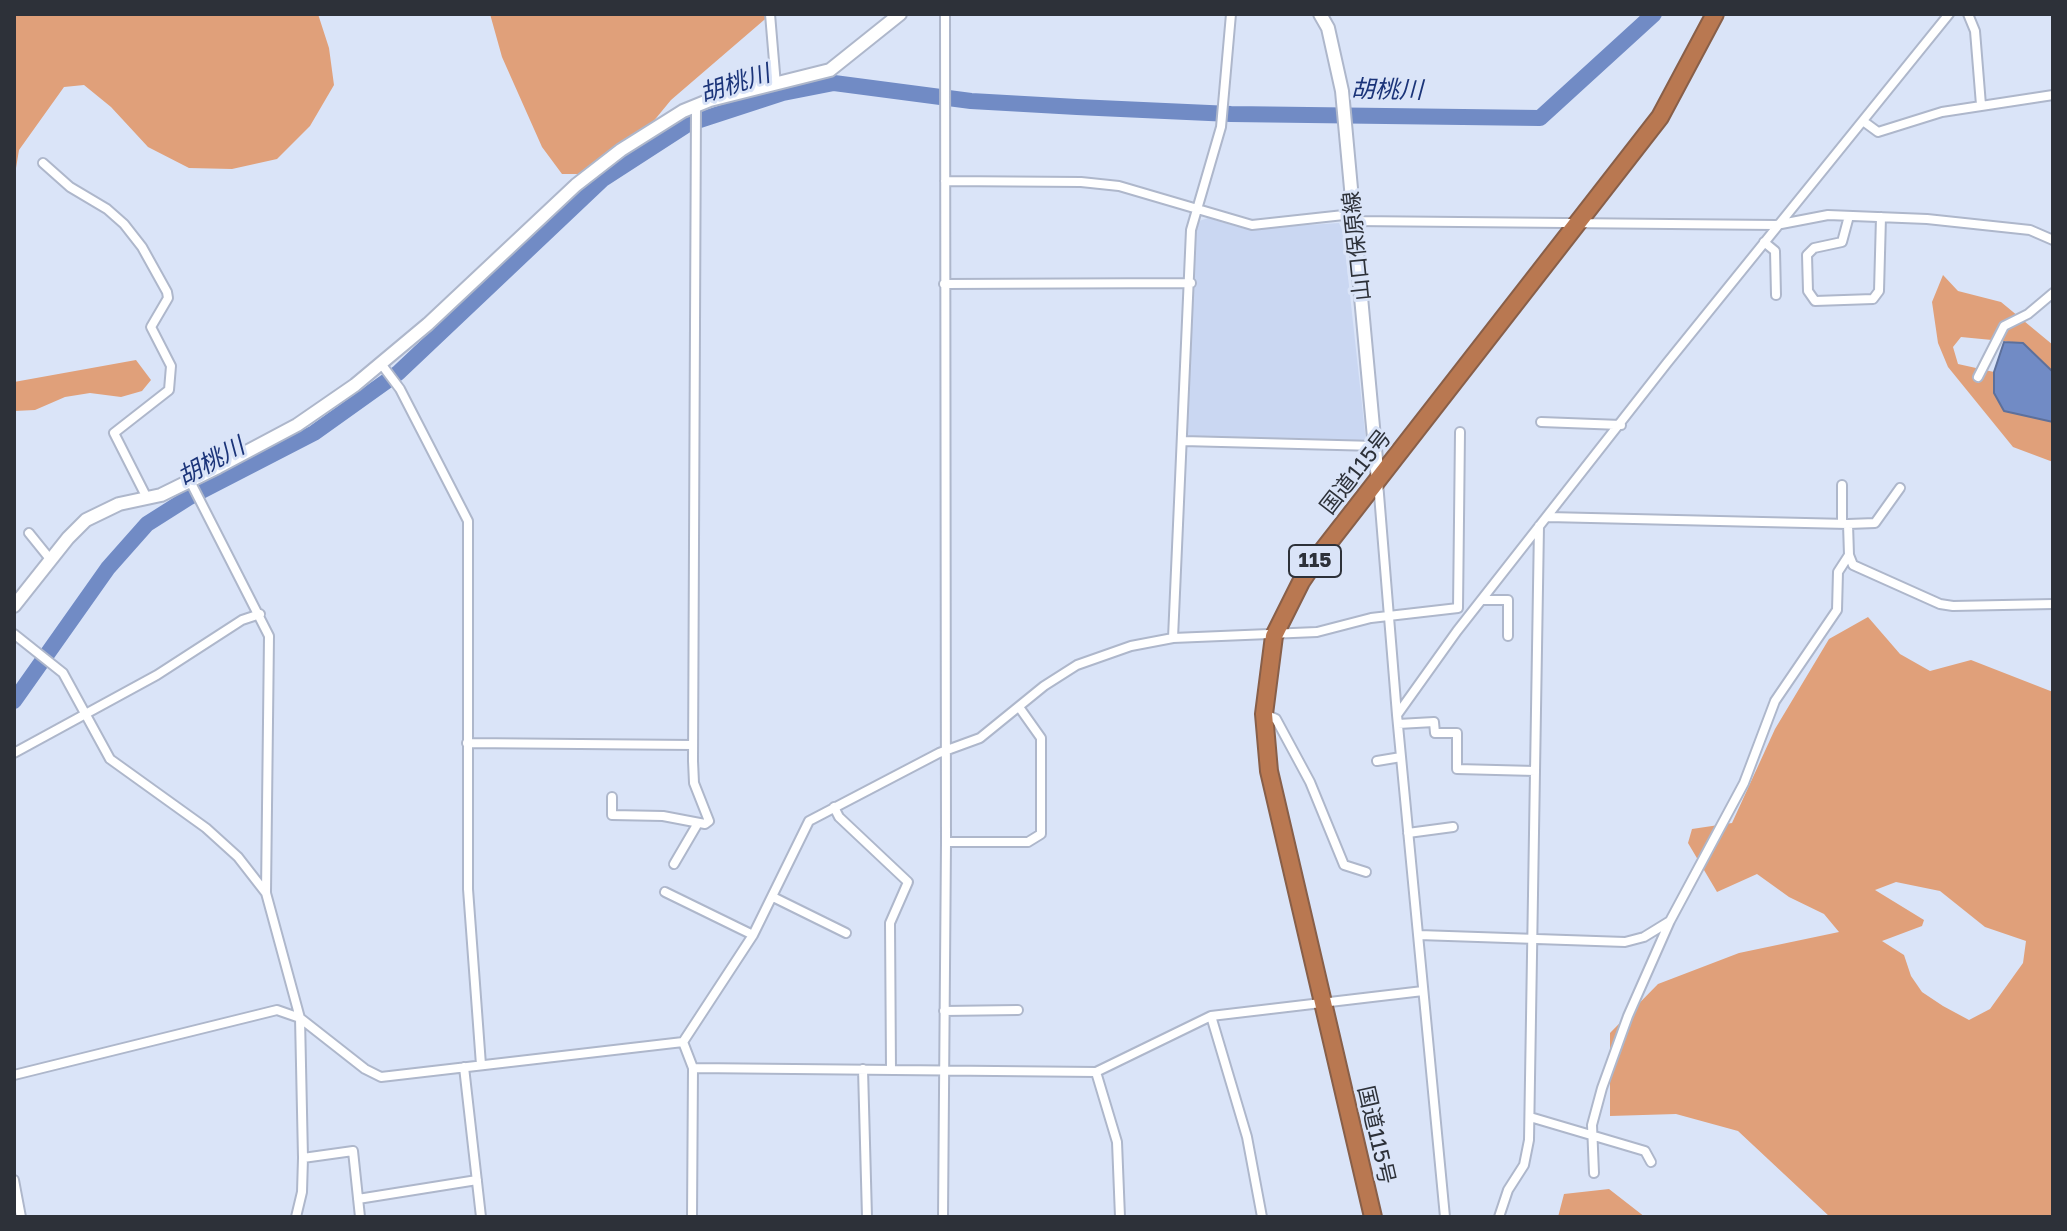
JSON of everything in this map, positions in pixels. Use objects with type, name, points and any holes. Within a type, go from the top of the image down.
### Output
[{"type":"highway","name":"国道115号","points":[[1373,1217],[1269,771],[1264,714],[1274,636],[1309,569],[1580,224],[1660,117],[1715,14]]},
{"type":"street","points":[[770,14],[776,86]]},
{"type":"street","points":[[14,606],[50,559],[86,520],[119,504],[147,498],[190,481],[297,425],[382,365],[586,177],[696,106],[732,93],[776,86],[840,65],[885,19],[900,14]]},
{"type":"street","points":[[943,1217],[945,14]]},
{"type":"street","points":[[1173,638],[1191,230],[1221,127],[1231,14]]},
{"type":"street","name":"山口保原線","points":[[1320,14],[1328,28],[1342,91],[1378,481]]},
{"type":"street","points":[[1398,720],[1480,603],[1539,526],[1776,225],[1949,14]]},
{"type":"street","points":[[1968,14],[1975,31],[1981,105]]},
{"type":"street","points":[[1863,121],[1880,132],[1942,112],[2053,95]]},
{"type":"street","points":[[612,797],[612,815],[663,816],[698,823],[709,821],[694,783],[693,745],[696,106]]},
{"type":"street","points":[[43,163],[70,187],[107,209],[124,224],[142,247],[167,292],[166,302],[151,327],[171,366],[169,390],[114,433],[147,498]]},
{"type":"street","points":[[945,181],[1089,182],[1196,205],[1206,212],[1252,225],[1353,218],[1776,225],[1821,216],[1849,216],[2030,230],[2053,240]]},
{"type":"street","points":[[1849,216],[1842,242],[1814,248],[1807,255],[1808,291],[1815,301],[1873,299],[1879,291],[1881,217]]},
{"type":"street","points":[[1764,242],[1775,251],[1776,295]]},
{"type":"street","points":[[944,284],[1191,283]]},
{"type":"street","points":[[1978,377],[2004,326],[2028,314],[2053,293]]},
{"type":"street","points":[[382,365],[400,389],[468,521],[468,894],[481,1065]]},
{"type":"street","points":[[1541,422],[1621,425]]},
{"type":"street","points":[[1458,608],[1460,432]]},
{"type":"street","points":[[1183,441],[1376,446]]},
{"type":"street","points":[[190,481],[260,614],[269,642],[266,893],[300,1018],[303,1158],[302,1192],[296,1217]]},
{"type":"street","points":[[1378,481],[1387,617],[1445,1217]]},
{"type":"street","points":[[1842,485],[1849,555],[1859,569],[1945,605],[2053,604]]},
{"type":"street","points":[[1548,517],[1875,523],[1900,488]]},
{"type":"street","points":[[1499,1217],[1508,1190],[1524,1165],[1530,1117],[1539,526]]},
{"type":"street","points":[[29,533],[50,559]]},
{"type":"street","points":[[1594,1173],[1592,1134],[1602,1088],[1628,1016],[1670,921],[1744,783],[1775,701],[1837,610],[1838,572],[1849,555]]},
{"type":"street","points":[[683,1042],[753,935],[809,821],[944,752],[980,738],[1044,686],[1089,659],[1173,638],[1317,632],[1387,617],[1508,600],[1508,636]]},
{"type":"street","points":[[14,753],[86,716],[177,663],[242,620],[260,614]]},
{"type":"street","points":[[14,634],[58,667],[110,759],[212,833],[238,857],[266,893]]},
{"type":"street","points":[[946,842],[1028,842],[1041,834],[1041,738],[1019,707]]},
{"type":"street","points":[[1264,714],[1276,719],[1283,731],[1327,817],[1344,865],[1366,872]]},
{"type":"street","points":[[1398,720],[1434,722],[1435,733],[1457,733],[1457,769],[1535,771]]},
{"type":"street","points":[[467,743],[693,745]]},
{"type":"street","points":[[1377,761],[1401,757]]},
{"type":"street","points":[[834,807],[839,817],[908,882],[890,923],[891,1070]]},
{"type":"street","points":[[674,864],[698,823]]},
{"type":"street","points":[[1408,833],[1453,827]]},
{"type":"street","points":[[665,892],[753,935]]},
{"type":"street","points":[[773,897],[846,933]]},
{"type":"street","points":[[1419,935],[1625,942],[1644,937],[1670,921]]},
{"type":"street","points":[[693,1068],[1096,1072],[1211,1016],[1423,991]]},
{"type":"street","points":[[14,1075],[271,1010],[300,1018],[365,1069],[381,1077],[683,1042]]},
{"type":"street","points":[[944,1011],[1018,1010]]},
{"type":"street","points":[[1211,1016],[1247,1137],[1262,1217]]},
{"type":"street","points":[[683,1042],[693,1068],[692,1217]]},
{"type":"street","points":[[464,1067],[481,1217]]},
{"type":"street","points":[[863,1069],[867,1217]]},
{"type":"street","points":[[1096,1072],[1117,1142],[1120,1217]]},
{"type":"street","points":[[1530,1117],[1645,1151],[1651,1162]]},
{"type":"street","points":[[303,1158],[353,1151],[360,1217]]},
{"type":"street","points":[[14,1180],[21,1217]]},
{"type":"street","points":[[358,1199],[477,1180]]},
{"type":"shaded area","points":[[14,14],[318,14],[329,48],[334,85],[310,126],[277,159],[232,169],[189,168],[148,147],[111,107],[84,85],[64,87],[19,150],[14,180]]},
{"type":"shaded area","points":[[490,14],[771,14],[671,100],[615,168],[562,174],[542,147],[502,57]]},
{"type":"shaded area","points":[[1208,218],[1245,229],[1339,223],[1343,231],[1366,441],[1191,438],[1187,434],[1196,233],[1199,221]]},
{"type":"shaded area","points":[[1943,275],[1958,291],[2001,302],[2053,345],[2053,372],[2023,343],[1961,337],[1953,347],[1958,364],[1994,372],[1994,393],[2004,411],[2053,422],[2053,462],[2013,447],[1948,367],[1938,343],[1932,302]]},
{"type":"shaded area","points":[[136,360],[151,380],[142,391],[121,397],[90,393],[65,397],[35,410],[14,411],[14,382]]},
{"type":"shaded area","points":[[1868,617],[1900,654],[1930,671],[1971,660],[2053,692],[2053,1217],[1830,1217],[1738,1131],[1676,1114],[1610,1116],[1610,1033],[1658,984],[1739,953],[1839,932],[1824,914],[1789,897],[1757,874],[1717,892],[1688,843],[1692,829],[1732,823],[1775,729],[1829,639]],"holes":[[[1896,882],[1940,891],[1985,927],[2026,941],[2023,963],[1990,1009],[1969,1020],[1922,992],[1911,976],[1904,955],[1882,941],[1922,926],[1924,920],[1875,890]]]},
{"type":"shaded area","points":[[1609,1189],[1645,1217],[1558,1217],[1564,1194]]},
{"type":"water","points":[[2004,342],[2023,343],[2053,372],[2053,422],[2004,411],[1994,393],[1994,372]]},
{"type":"waterway","name":"胡桃川","points":[[14,701],[108,568],[147,524],[188,498],[314,433],[398,373],[603,179],[688,124],[783,93],[834,83],[971,101],[1077,107],[1231,114],[1540,118],[1654,14]]}]
